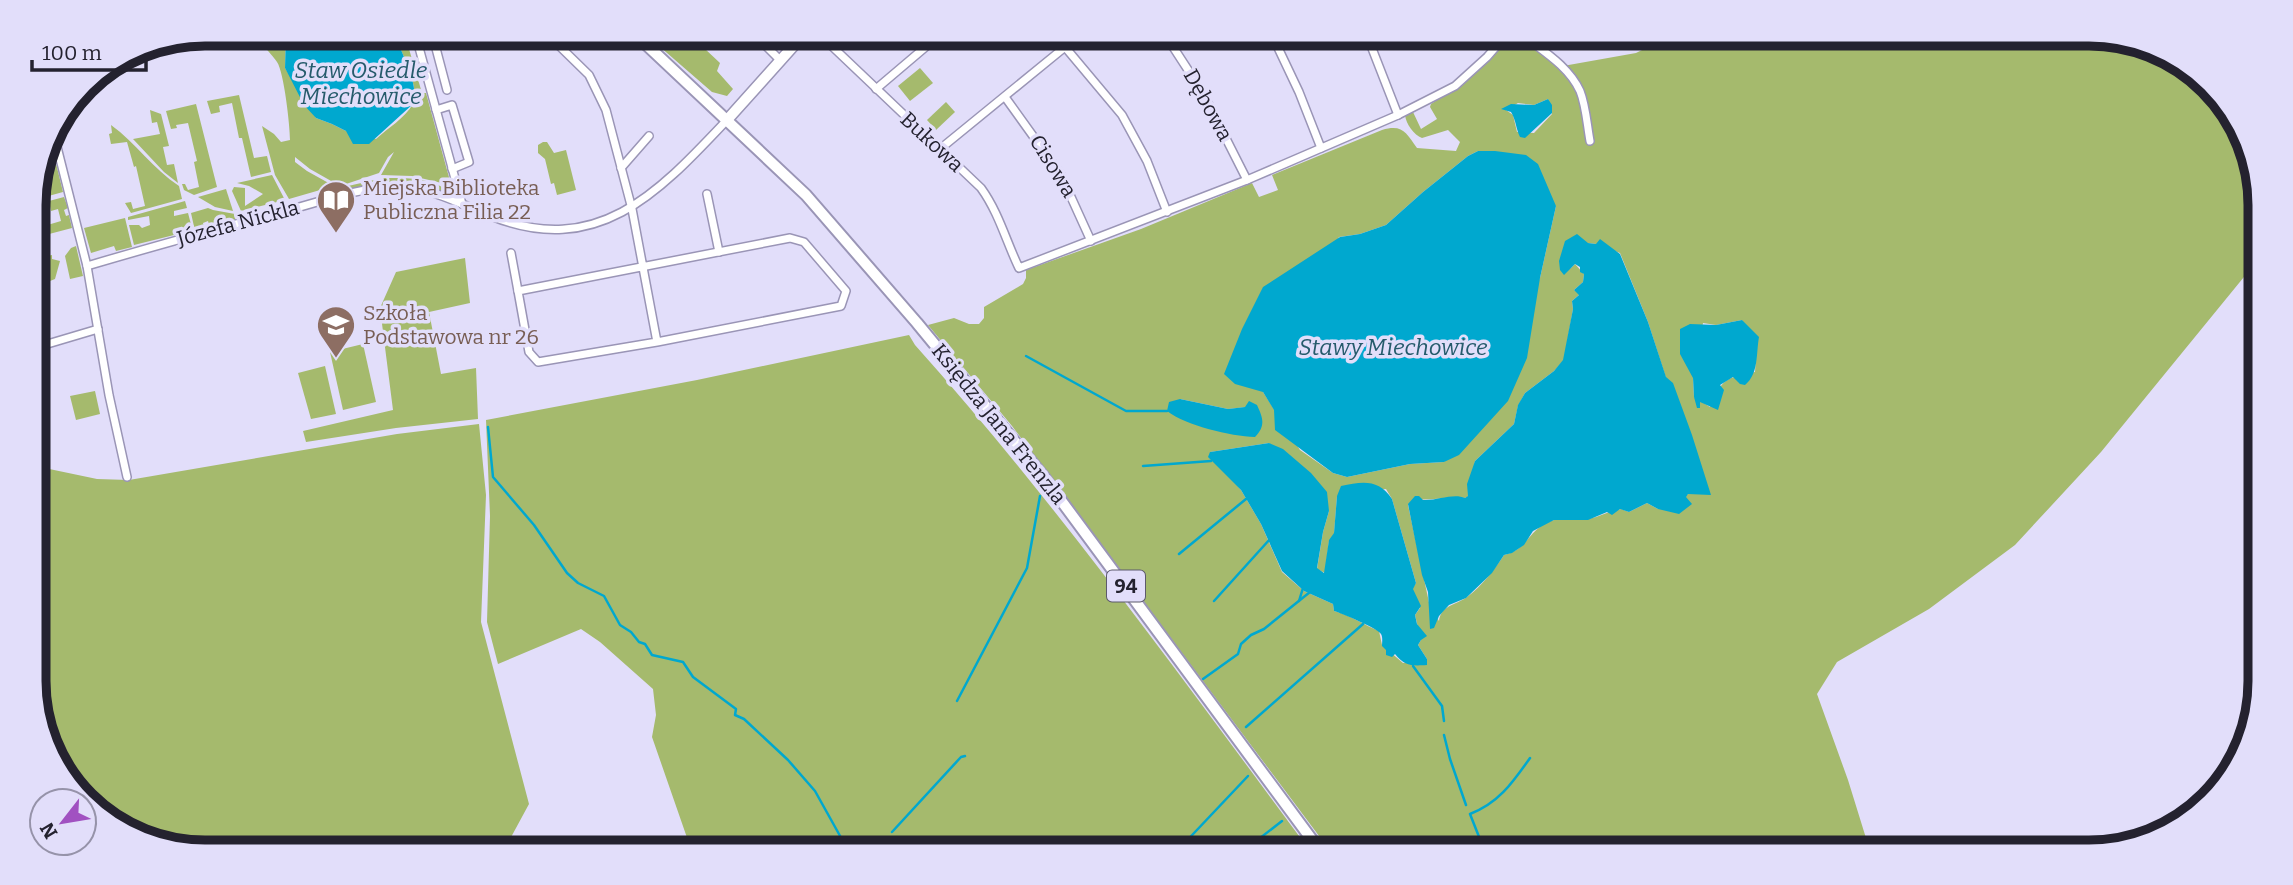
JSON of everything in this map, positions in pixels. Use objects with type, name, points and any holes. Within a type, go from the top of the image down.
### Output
[{"type":"main road","name":"Księdza Jana Frenzla","points":[[648,46],[806,195],[917,323],[1013,438],[1114,570],[1312,839]]},
{"type":"street","points":[[418,46],[462,204]]},
{"type":"street","points":[[436,46],[447,90]]},
{"type":"street","points":[[560,46],[589,75],[606,110],[632,209],[657,342]]},
{"type":"street","points":[[766,46],[781,61]]},
{"type":"street","points":[[727,120],[794,46]]},
{"type":"street","name":"Bukowa","points":[[831,46],[981,188],[992,204],[1019,268],[1091,241]]},
{"type":"street","points":[[876,89],[927,46]]},
{"type":"street","name":"Dębowa","points":[[1172,46],[1203,93],[1247,180]]},
{"type":"street","points":[[1277,46],[1321,148]]},
{"type":"street","points":[[1371,46],[1398,115]]},
{"type":"street","points":[[1091,241],[1247,180],[1398,115],[1455,86],[1497,46]]},
{"type":"street","points":[[1537,46],[1563,66],[1581,93],[1590,141]]},
{"type":"street","points":[[940,149],[1065,47],[1122,115],[1147,161],[1167,212]]},
{"type":"street","points":[[423,63],[439,58]]},
{"type":"street","name":"Cisowa","points":[[1005,97],[1061,175],[1091,241]]},
{"type":"street","points":[[436,110],[452,106],[469,162],[452,169]]},
{"type":"street","name":"Józefa Nickla","points":[[87,266],[191,235],[368,189],[392,186],[415,188],[519,226],[555,230],[608,221],[632,209],[668,180],[727,120]]},
{"type":"street","points":[[621,168],[649,136]]},
{"type":"street","points":[[57,147],[87,266],[109,395],[127,477]]},
{"type":"street","points":[[707,194],[719,252]]},
{"type":"street","points":[[511,253],[529,352],[538,362],[841,306],[846,291],[804,242],[790,238],[518,291]]},
{"type":"street","points":[[46,345],[98,330]]},
{"type":"green space","points":[[264,46],[286,46],[285,68],[316,118],[346,131],[376,139],[413,104],[415,98],[412,80],[399,46],[412,46],[409,49],[422,93],[426,93],[450,181],[446,184],[412,176],[381,175],[394,152],[379,173],[340,186],[295,157],[295,162],[307,171],[334,186],[289,199],[275,175],[262,126],[281,142],[290,140],[284,87],[277,62]]},
{"type":"green space","points":[[659,46],[702,46],[720,63],[717,71],[733,89],[727,96],[712,92]]},
{"type":"green space","points":[[1503,46],[1535,46],[1563,66],[1636,53],[1650,46],[2099,46],[2140,54],[2177,72],[2215,108],[2235,144],[2246,184],[2248,272],[2101,452],[2015,545],[1929,609],[1837,662],[1817,694],[1866,839],[1322,839],[1012,426],[928,325],[954,318],[969,324],[979,324],[984,318],[984,307],[1023,284],[1026,270],[1141,229],[1252,183],[1259,197],[1278,190],[1272,175],[1382,130],[1395,128],[1403,131],[1417,148],[1456,151],[1460,142],[1448,130],[1422,138],[1411,129],[1405,115],[1413,112],[1421,129],[1437,119],[1431,104],[1467,80]],"holes":[[[1548,99],[1552,114],[1534,133],[1517,132],[1513,115],[1506,110],[1518,103],[1534,105]],[[1478,151],[1556,206],[1540,278],[1444,462],[1410,464],[1347,477],[1333,473],[1300,450],[1263,392],[1339,237],[1360,234],[1386,225],[1468,156]],[[1588,243],[1620,253],[1648,322],[1666,378],[1690,434],[1688,494],[1658,509],[1647,503],[1629,512],[1621,509],[1588,519],[1558,519],[1546,523],[1518,548],[1504,555],[1478,588],[1446,608],[1439,621],[1430,607],[1408,505],[1414,499],[1469,496],[1475,461],[1514,424],[1518,406],[1525,393],[1564,360],[1572,301],[1580,294],[1574,290],[1583,282],[1584,274],[1575,264],[1570,269]],[[1742,320],[1756,356],[1755,372],[1726,381],[1710,407],[1694,397],[1693,378],[1703,323],[1716,325]],[[1180,399],[1228,409],[1246,407],[1223,432]],[[1269,443],[1329,511],[1317,569],[1325,573],[1329,541],[1334,534],[1337,496],[1386,489],[1392,499],[1416,583],[1412,589],[1420,608],[1415,615],[1421,640],[1418,645],[1427,659],[1403,663],[1382,645],[1379,631],[1334,611],[1333,604],[1304,591],[1282,572],[1261,524],[1241,490],[1210,452]]]},
{"type":"green space","points":[[920,68],[933,83],[910,101],[898,86]]},
{"type":"green space","points":[[239,95],[254,158],[267,156],[271,172],[251,177],[232,103],[219,106],[220,112],[211,114],[207,101]]},
{"type":"green space","points":[[946,102],[955,112],[936,130],[927,120]]},
{"type":"green space","points":[[196,104],[217,187],[194,195],[184,190],[182,184],[185,184],[188,190],[199,187],[194,162],[197,161],[188,123],[176,125],[177,128],[171,129],[166,111]]},
{"type":"green space","points":[[150,110],[161,114],[169,146],[163,147],[167,165],[174,164],[178,183],[133,139],[160,134],[157,122],[152,123]]},
{"type":"green space","points":[[111,125],[179,186],[182,199],[131,213],[125,203],[131,202],[133,209],[145,206],[136,166],[134,167],[127,142],[111,144]]},
{"type":"green space","points":[[547,142],[554,153],[566,150],[576,190],[557,195],[554,183],[551,184],[545,159],[538,153],[538,145]]},
{"type":"green space","points":[[54,155],[63,192],[46,197]]},
{"type":"green space","points":[[272,175],[285,200],[241,211],[232,191],[234,187],[245,188],[245,206],[263,194],[237,183]]},
{"type":"green space","points":[[383,178],[424,180],[446,190],[435,192],[398,183],[368,186],[338,194],[335,189]]},
{"type":"green space","points":[[226,189],[233,211],[215,207],[198,197]]},
{"type":"green space","points":[[64,197],[68,208],[64,210],[66,216],[69,215],[72,228],[46,235],[46,225],[61,221],[58,209],[51,211],[49,201]]},
{"type":"green space","points":[[185,201],[187,208],[174,211],[174,216],[188,213],[193,232],[134,245],[129,225],[139,225],[142,228],[150,225],[149,216],[128,220],[128,217]]},
{"type":"green space","points":[[208,208],[235,214],[236,219],[210,227],[208,221],[203,223],[204,228],[195,231],[191,213]]},
{"type":"green space","points":[[125,218],[132,247],[116,251],[114,246],[91,253],[84,228]]},
{"type":"green space","points":[[76,246],[83,276],[70,279],[65,256]]},
{"type":"green space","points":[[52,255],[52,259],[60,261],[55,279],[46,283],[46,256]]},
{"type":"green space","points":[[465,258],[470,303],[429,312],[441,374],[476,368],[478,419],[306,442],[303,431],[393,410],[380,308],[396,272]]},
{"type":"green space","points":[[909,335],[1069,530],[1302,839],[688,840],[652,737],[656,715],[653,689],[600,642],[581,629],[498,664],[487,622],[490,516],[486,420],[697,380]]},
{"type":"green space","points":[[363,344],[376,402],[343,410],[330,352]]},
{"type":"green space","points":[[325,366],[336,414],[311,419],[298,373]]},
{"type":"green space","points":[[95,391],[100,414],[76,420],[70,396]]},
{"type":"green space","points":[[479,424],[486,495],[481,622],[529,804],[510,840],[204,840],[153,831],[116,813],[100,800],[98,787],[87,787],[72,769],[54,732],[49,712],[46,691],[46,468],[97,479],[129,480],[397,434]]},
{"type":"water","name":"Staw Osiedle Miechowice","points":[[286,46],[400,46],[412,78],[413,104],[369,144],[353,144],[346,131],[316,118],[304,105],[285,68]]},
{"type":"water","points":[[1548,99],[1552,105],[1552,113],[1525,138],[1520,137],[1511,112],[1501,109],[1511,104],[1534,105]]},
{"type":"water","name":"Stawy Miechowice","points":[[1478,151],[1526,155],[1538,164],[1556,206],[1540,278],[1527,358],[1508,401],[1459,455],[1444,462],[1410,464],[1347,477],[1333,473],[1275,430],[1274,410],[1263,392],[1235,384],[1224,374],[1242,329],[1263,287],[1340,237],[1360,234],[1386,225],[1423,192]]},
{"type":"water","name":"Stawy Miechowice","points":[[1577,234],[1588,243],[1596,244],[1600,239],[1620,254],[1648,322],[1666,377],[1673,383],[1711,495],[1688,494],[1686,497],[1692,504],[1679,514],[1647,503],[1629,512],[1620,509],[1612,515],[1607,512],[1588,520],[1554,520],[1533,531],[1524,545],[1504,555],[1492,573],[1466,598],[1449,605],[1439,616],[1434,628],[1430,629],[1428,592],[1408,504],[1415,496],[1423,500],[1468,496],[1467,484],[1475,461],[1514,424],[1518,405],[1525,393],[1554,371],[1563,360],[1573,309],[1572,301],[1579,295],[1574,290],[1583,282],[1584,274],[1575,264],[1564,275],[1559,261],[1565,241]]},
{"type":"water","points":[[1742,320],[1759,337],[1753,375],[1745,385],[1733,377],[1720,385],[1724,390],[1718,410],[1700,402],[1700,408],[1697,408],[1693,378],[1680,354],[1680,329],[1690,324],[1716,325]]},
{"type":"water","points":[[1180,399],[1228,409],[1245,407],[1249,401],[1257,405],[1262,418],[1261,429],[1255,437],[1197,426],[1167,411],[1169,402]]},
{"type":"water","points":[[1269,443],[1283,449],[1311,473],[1327,492],[1329,511],[1317,568],[1324,573],[1329,540],[1334,533],[1337,496],[1341,486],[1370,483],[1382,488],[1392,499],[1416,583],[1413,589],[1421,606],[1415,615],[1417,624],[1427,636],[1418,645],[1427,659],[1427,665],[1409,664],[1395,654],[1392,657],[1386,655],[1379,632],[1334,611],[1333,604],[1304,591],[1282,571],[1261,524],[1241,490],[1208,457],[1210,452]]},
{"type":"waterway","points":[[1026,356],[1126,411],[1167,411]]},
{"type":"waterway","points":[[488,427],[493,477],[534,525],[567,573],[578,583],[604,596],[620,625],[645,644],[652,655],[683,662],[693,677],[736,709],[735,715],[744,719],[788,760],[815,791],[842,840]]},
{"type":"waterway","points":[[1143,466],[1211,461]]},
{"type":"waterway","points":[[957,701],[1027,568],[1040,496]]},
{"type":"waterway","points":[[1179,554],[1246,499]]},
{"type":"waterway","points":[[1214,601],[1270,539]]},
{"type":"waterway","points":[[1299,601],[1303,588]]},
{"type":"waterway","points":[[1203,679],[1238,654],[1241,644],[1251,635],[1264,629],[1310,592]]},
{"type":"waterway","points":[[1246,727],[1363,624]]},
{"type":"waterway","points":[[1413,666],[1442,706],[1444,721]]},
{"type":"waterway","points":[[1444,735],[1466,805]]},
{"type":"waterway","points":[[892,832],[961,757],[965,756]]},
{"type":"waterway","points":[[1480,839],[1470,814],[1497,798],[1530,758]]},
{"type":"waterway","points":[[1188,839],[1248,776]]},
{"type":"waterway","points":[[1258,839],[1282,821]]},
{"type":"place","name":"Miejska Biblioteka Publiczna Filia 22","points":[[336,234]]},
{"type":"place","name":"Szkoła Podstawowa nr 26","points":[[336,359]]}]
